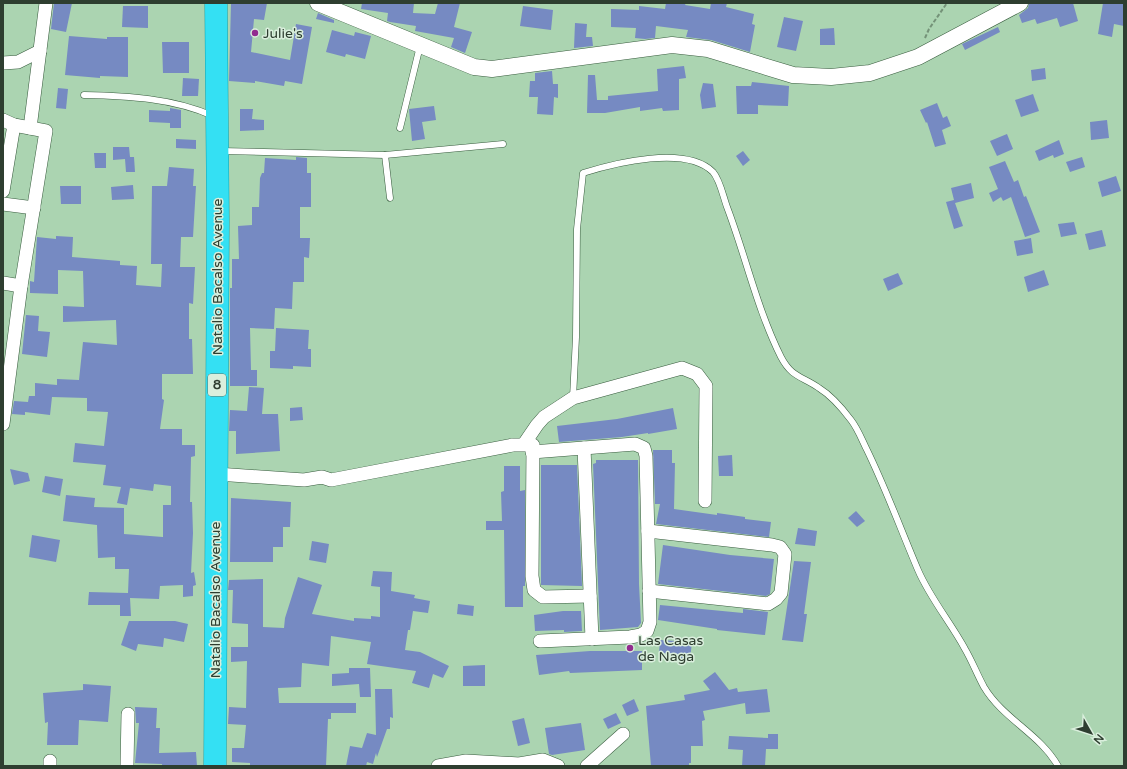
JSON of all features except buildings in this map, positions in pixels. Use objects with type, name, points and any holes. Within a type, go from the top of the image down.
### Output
[{"type":"highway","name":"Natalio Bacalso Avenue","points":[[215,766],[215,577],[217,474],[216,3]]},
{"type":"street","points":[[30,128],[46,3]]},
{"type":"street","points":[[318,3],[474,67],[492,69],[672,46],[708,48],[793,75],[831,77],[870,73],[918,57],[1020,3]]},
{"type":"street","points":[[3,63],[18,62],[40,51]]},
{"type":"street","points":[[3,191],[8,122],[46,131],[21,286],[3,424]]},
{"type":"street","points":[[3,204],[34,208]]},
{"type":"street","points":[[3,283],[21,286]]},
{"type":"street","points":[[590,596],[543,597],[534,590],[532,576],[530,447],[537,425],[544,418],[573,398],[682,368],[697,374],[706,386],[705,501]]},
{"type":"street","points":[[217,474],[304,480],[322,477],[331,480],[530,447],[584,448],[635,444],[644,448],[646,456],[650,622],[647,631],[641,635],[630,637],[540,641]]},
{"type":"street","points":[[584,448],[592,639]]},
{"type":"street","points":[[648,531],[772,545],[780,547],[785,554],[781,593],[776,599],[768,604],[649,591]]},
{"type":"street","points":[[127,766],[128,714]]},
{"type":"street","points":[[587,766],[623,734]]},
{"type":"street","points":[[438,766],[466,761],[519,764],[543,760],[558,766]]},
{"type":"lane","points":[[400,128],[420,46]]},
{"type":"lane","points":[[84,95],[147,98],[197,108],[217,117]]},
{"type":"lane","points":[[217,151],[384,155],[503,144]]},
{"type":"lane","points":[[384,155],[390,198]]},
{"type":"lane","points":[[573,398],[576,337],[577,229],[583,173],[645,159],[672,158],[690,160],[702,165],[713,173],[718,182],[738,238],[757,300],[782,357],[790,371],[818,387],[838,403],[853,422],[878,473],[919,573],[966,649],[985,688],[999,706],[1051,754],[1058,766]]},
{"type":"path","points":[[918,57],[929,29],[947,3]]},
{"type":"place","name":"Julie's","points":[[255,33]]},
{"type":"place","name":"Las Casas de Naga","points":[[630,648]]}]
